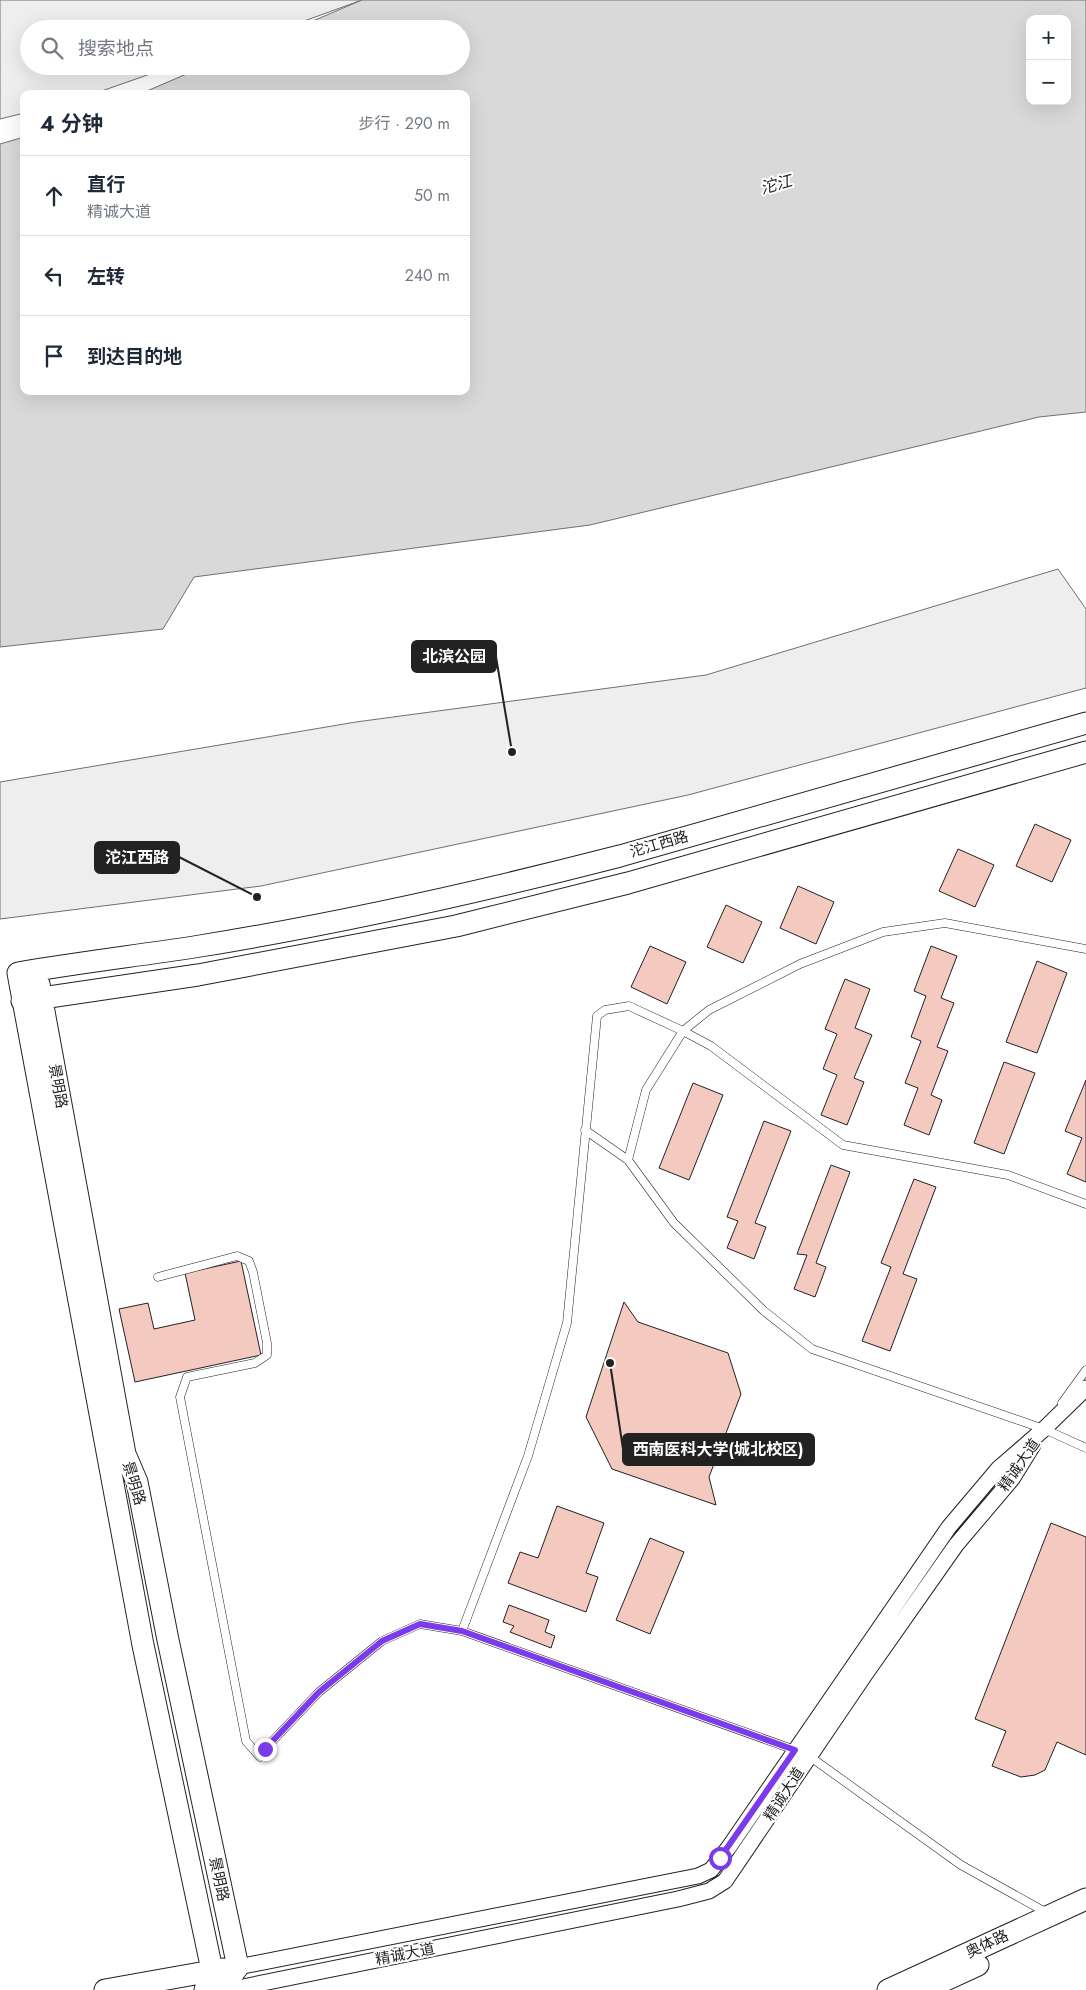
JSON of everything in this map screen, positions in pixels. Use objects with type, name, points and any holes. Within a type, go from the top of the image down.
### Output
[{"type":"street","name":"沱江西路","points":[[27,971],[195,947],[341,920],[519,881],[620,856],[1086,723]]},
{"type":"street","name":"沱江西路","points":[[32,1000],[198,975],[456,926],[628,883],[1086,752]]},
{"type":"street","name":"景明路","points":[[27,971],[142,1645],[212,1970]]},
{"type":"street","name":"景明路","points":[[32,1000],[125,1454],[137,1482],[168,1640],[238,1967]]},
{"type":"street","name":"精诚大道","points":[[228,1990],[668,1901],[709,1891],[726,1881],[737,1866],[802,1753],[949,1527],[998,1469],[1044,1429],[1086,1388]]},
{"type":"street","name":"精诚大道","points":[[238,1967],[698,1876],[711,1870],[802,1753]]},
{"type":"street","name":"奥体路","points":[[888,1990],[1086,1899]]},
{"type":"street","name":"奥体路","points":[[924,1990],[1086,1914]]},
{"type":"street","points":[[105,1990],[238,1967]]},
{"type":"street","points":[[221,1990],[238,1967]]},
{"type":"street","points":[[205,1990],[212,1970]]},
{"type":"lane","points":[[628,1160],[646,1090],[683,1031],[709,1010],[800,964],[884,932],[945,923],[1086,949]]},
{"type":"lane","points":[[462,1631],[528,1456],[566,1323],[598,1016],[605,1010],[629,1006],[711,1046],[843,1145],[1008,1175],[1086,1204]]},
{"type":"lane","points":[[585,1130],[628,1160],[674,1223],[764,1311],[812,1349],[1044,1429],[1086,1448]]},
{"type":"lane","points":[[158,1277],[236,1256],[249,1261],[253,1272],[267,1343],[267,1355],[255,1363],[187,1378],[180,1397],[246,1741],[260,1758],[265,1749],[319,1692],[382,1641],[420,1624],[462,1631],[802,1753],[962,1865],[1051,1914]]},
{"type":"lane","points":[[1044,1429],[1086,1370]]},
{"type":"shaded area","points":[[0,0],[362,0],[307,20],[20,20],[20,75],[147,75],[104,90],[20,90],[20,114],[0,119]]},
{"type":"shaded area","points":[[1058,569],[1086,609],[1086,688],[688,795],[261,886],[0,919],[0,782],[356,722],[706,675]]},
{"type":"water","name":"沱江","points":[[362,0],[1086,0],[1086,412],[1039,417],[590,525],[194,577],[163,629],[0,647],[0,144],[20,138],[20,395],[470,395],[470,90],[149,90],[184,75],[470,75],[470,20],[315,20]]},
{"type":"building","points":[[1035,824],[1071,840],[1052,882],[1016,866]]},
{"type":"building","points":[[958,849],[994,865],[975,907],[939,891]]},
{"type":"building","points":[[798,886],[834,902],[816,944],[780,928]]},
{"type":"building","points":[[726,905],[762,922],[743,963],[707,947]]},
{"type":"building","points":[[650,946],[686,962],[667,1004],[631,987]]},
{"type":"building","points":[[931,946],[957,956],[941,998],[954,1003],[937,1047],[948,1051],[931,1095],[942,1100],[929,1135],[904,1125],[918,1088],[905,1083],[921,1041],[911,1037],[926,996],[914,991]]},
{"type":"building","points":[[1037,961],[1067,973],[1037,1053],[1006,1042]]},
{"type":"building","points":[[845,979],[870,989],[855,1028],[872,1035],[854,1078],[864,1082],[847,1125],[821,1115],[837,1075],[823,1069],[837,1034],[825,1029]]},
{"type":"building","points":[[1004,1062],[1035,1073],[1004,1154],[974,1143]]},
{"type":"building","points":[[1086,1080],[1086,1182],[1067,1174],[1082,1138],[1065,1131]]},
{"type":"building","points":[[693,1083],[723,1095],[689,1180],[659,1168]]},
{"type":"building","points":[[764,1121],[791,1131],[755,1223],[766,1227],[754,1259],[727,1248],[738,1221],[727,1217]]},
{"type":"building","points":[[831,1165],[850,1172],[816,1263],[826,1267],[815,1297],[794,1289],[807,1255],[797,1254]]},
{"type":"building","points":[[914,1179],[936,1187],[903,1274],[917,1279],[890,1351],[862,1341],[891,1267],[881,1263]]},
{"type":"building","points":[[241,1261],[261,1355],[135,1382],[119,1309],[148,1303],[154,1329],[195,1320],[185,1273]]},
{"type":"building","points":[[624,1302],[638,1322],[728,1353],[741,1394],[709,1477],[716,1505],[612,1469],[586,1417]]},
{"type":"building","points":[[557,1506],[604,1523],[586,1573],[598,1577],[586,1612],[508,1583],[520,1552],[538,1558]]},
{"type":"building","points":[[1051,1523],[1086,1537],[1086,1755],[1057,1742],[1045,1770],[1035,1775],[1021,1777],[992,1766],[1006,1731],[975,1719]]},
{"type":"building","points":[[650,1538],[684,1552],[650,1634],[616,1620]]},
{"type":"building","points":[[509,1605],[549,1620],[545,1632],[555,1636],[551,1648],[510,1632],[514,1626],[503,1622]]},
{"type":"place","name":"北滨公园","points":[[512,752]]},
{"type":"place","name":"沱江西路","points":[[257,897]]},
{"type":"place","name":"西南医科大学(城北校区)","points":[[610,1363]]},
{"type":"route","points":[[265,1749],[319,1692],[382,1641],[420,1624],[462,1631],[795,1750],[720,1858]]}]
